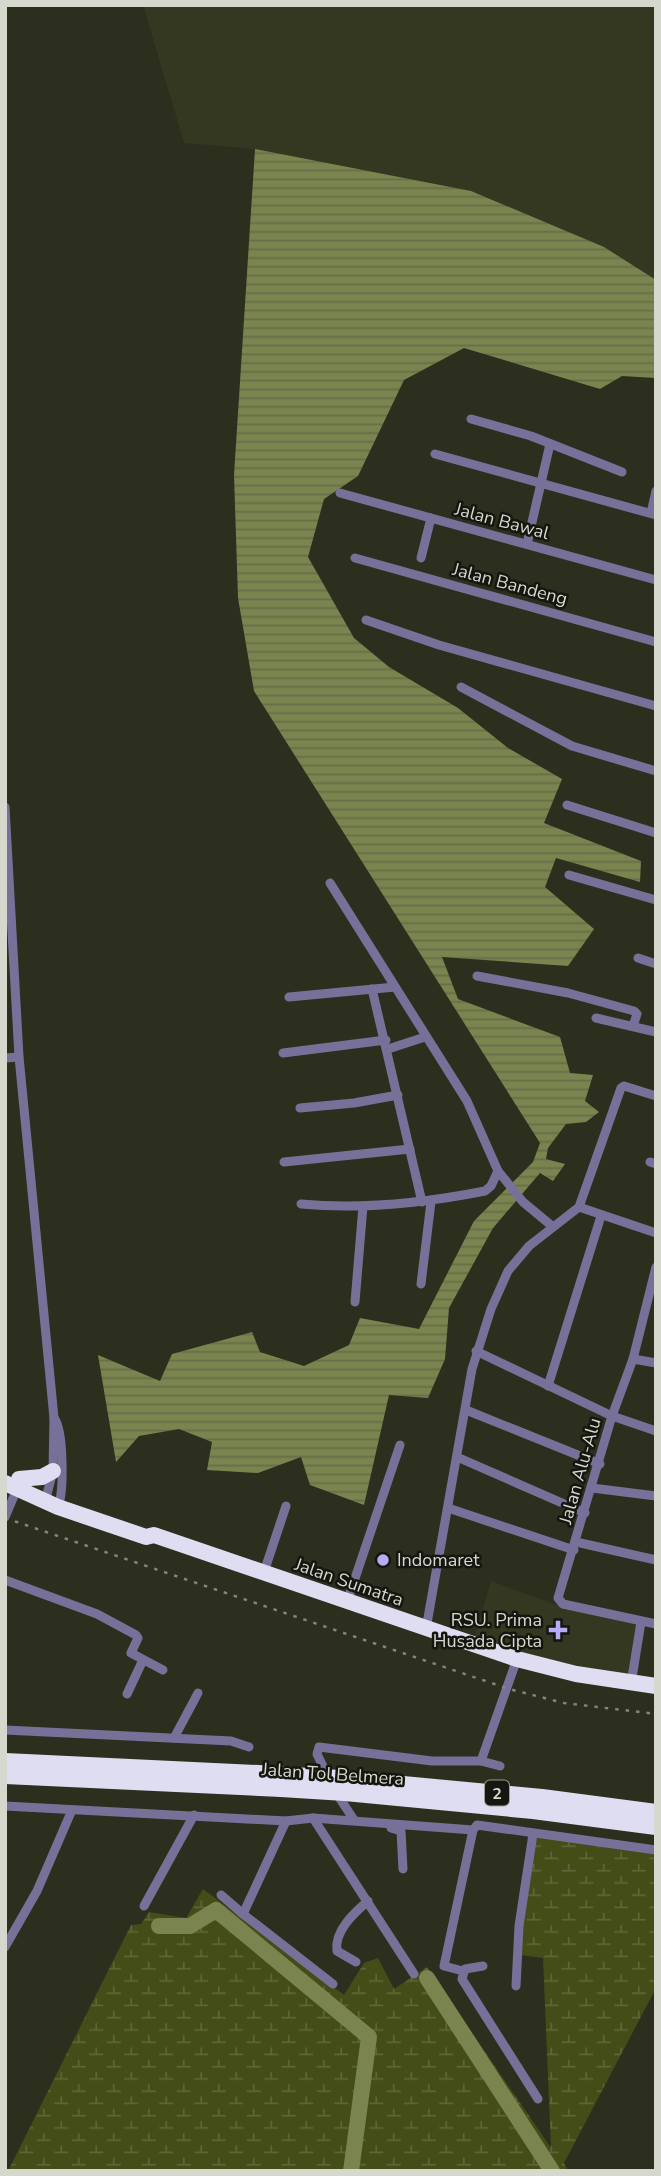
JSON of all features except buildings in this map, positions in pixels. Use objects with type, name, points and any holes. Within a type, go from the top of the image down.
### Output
[{"type":"highway","points":[[12,1481],[42,1477],[53,1471]]},
{"type":"highway","name":"Jalan Sumatra","points":[[12,1481],[53,1500],[148,1528],[154,1535],[517,1660],[631,1684],[656,1686]]},
{"type":"highway","name":"Jalan Tol Belmera","points":[[5,1761],[342,1786],[542,1797],[656,1812]]},
{"type":"highway","name":"Jalan Tol Belmera","points":[[5,1776],[279,1781]]},
{"type":"highway","name":"Jalan Tol Belmera","points":[[342,1786],[656,1827]]},
{"type":"street","points":[[471,419],[550,444],[622,472]]},
{"type":"street","points":[[527,544],[550,444]]},
{"type":"street","points":[[435,454],[654,514],[656,491]]},
{"type":"street","name":"Jalan Bawal","points":[[340,493],[656,580]]},
{"type":"street","points":[[421,558],[431,518]]},
{"type":"street","name":"Jalan Bandeng","points":[[355,558],[656,642]]},
{"type":"street","points":[[366,620],[439,645],[656,706]]},
{"type":"street","points":[[461,687],[572,746],[656,771]]},
{"type":"street","points":[[567,805],[656,833]]},
{"type":"street","points":[[5,807],[10,892],[9,935],[54,1418],[53,1500]]},
{"type":"street","points":[[569,875],[656,900]]},
{"type":"street","points":[[330,883],[467,1101],[500,1175],[523,1202],[552,1226]]},
{"type":"street","points":[[638,958],[656,964]]},
{"type":"street","points":[[477,976],[568,992],[634,1011],[637,1014],[633,1027]]},
{"type":"street","points":[[289,997],[395,987]]},
{"type":"street","points":[[372,989],[410,1149],[427,1202],[421,1284]]},
{"type":"street","points":[[596,1018],[656,1032]]},
{"type":"street","points":[[283,1053],[387,1044],[425,1037]]},
{"type":"street","points":[[5,1058],[19,1057]]},
{"type":"street","points":[[426,1629],[476,1351],[498,1289],[508,1271],[529,1246],[579,1207],[621,1088],[624,1086],[656,1096]]},
{"type":"street","points":[[300,1108],[354,1103],[398,1095]]},
{"type":"street","points":[[284,1162],[410,1149]]},
{"type":"street","points":[[301,1203],[363,1206],[427,1202],[485,1191],[500,1175]]},
{"type":"street","points":[[355,1302],[363,1206]]},
{"type":"street","points":[[579,1207],[656,1233]]},
{"type":"street","points":[[548,1387],[601,1216]]},
{"type":"street","name":"Jalan Alu-Alu","points":[[641,1622],[560,1603],[559,1592],[600,1464],[612,1416],[633,1359],[656,1267]]},
{"type":"street","points":[[476,1351],[612,1416],[656,1431]]},
{"type":"street","points":[[633,1359],[656,1363]]},
{"type":"street","points":[[466,1410],[600,1464]]},
{"type":"street","points":[[53,1500],[60,1440],[58,1423],[54,1418]]},
{"type":"street","points":[[347,1602],[400,1445]]},
{"type":"street","points":[[457,1457],[585,1513]]},
{"type":"street","points":[[5,1517],[12,1481]]},
{"type":"street","points":[[592,1489],[656,1496]]},
{"type":"street","points":[[264,1572],[286,1506]]},
{"type":"street","points":[[449,1508],[575,1546],[656,1560]]},
{"type":"street","points":[[5,1580],[97,1614],[136,1635],[138,1638],[131,1653],[163,1670]]},
{"type":"street","points":[[631,1684],[641,1622],[656,1624]]},
{"type":"street","points":[[127,1694],[143,1660]]},
{"type":"street","points":[[481,1761],[517,1660]]},
{"type":"street","points":[[174,1738],[198,1693]]},
{"type":"street","points":[[5,1730],[231,1741],[249,1747]]},
{"type":"street","points":[[353,1820],[343,1808],[317,1754],[319,1747],[432,1760],[481,1761],[500,1766]]},
{"type":"street","points":[[5,1805],[286,1821],[315,1818],[353,1820],[473,1830]]},
{"type":"street","points":[[5,1947],[37,1891],[72,1810]]},
{"type":"street","points":[[144,1906],[194,1815]]},
{"type":"street","points":[[315,1818],[414,1974]]},
{"type":"street","points":[[243,1914],[286,1821]]},
{"type":"street","points":[[389,1823],[391,1828],[401,1831],[403,1869]]},
{"type":"street","points":[[463,1971],[444,1966],[473,1830],[477,1825],[656,1850]]},
{"type":"street","points":[[516,1986],[519,1926],[533,1834]]},
{"type":"street","points":[[221,1895],[333,1984]]},
{"type":"street","points":[[356,1962],[337,1951],[336,1946],[349,1917],[368,1901]]},
{"type":"street","points":[[483,1966],[468,1967],[463,1971],[462,1977],[472,1998],[538,2099]]},
{"type":"shaded area","points":[[143,5],[656,5],[656,319],[255,149],[184,143]]},
{"type":"shaded area","points":[[255,149],[471,191],[604,247],[656,280],[656,378],[622,376],[600,389],[464,348],[404,380],[358,476],[324,499],[308,557],[354,638],[389,667],[458,708],[508,748],[562,779],[544,823],[641,861],[640,882],[556,858],[545,887],[594,929],[568,966],[442,957],[458,999],[560,1037],[570,1073],[593,1075],[585,1101],[599,1112],[586,1122],[566,1124],[548,1148],[546,1159],[565,1164],[553,1181],[540,1173],[493,1228],[449,1308],[445,1359],[428,1398],[389,1395],[364,1505],[310,1485],[301,1457],[258,1473],[207,1470],[212,1442],[179,1429],[139,1436],[116,1462],[98,1355],[160,1381],[172,1354],[252,1332],[260,1352],[304,1366],[349,1345],[360,1318],[419,1329],[474,1221],[533,1162],[540,1143],[254,691],[238,598],[234,475]]},
{"type":"shaded area","name":"RSU. Prima Husada Cipta","points":[[491,1581],[554,1604],[641,1622],[631,1684],[474,1639]]},
{"type":"green space","points":[[537,1836],[656,1854],[656,1988],[564,2163],[568,2171],[8,2171],[131,1925],[141,1924],[149,1912],[186,1918],[203,1889],[344,1995],[364,1963],[378,1958],[394,1989],[427,1967],[551,2148],[543,1958],[520,1955],[520,1919]]},
{"type":"waterway","points":[[159,1926],[190,1926],[216,1910],[369,2037],[351,2171]]},
{"type":"waterway","points":[[427,1978],[552,2171]]},
{"type":"railway","points":[[5,1518],[509,1689],[564,1703],[656,1714]]},
{"type":"place","name":"Indomaret","points":[[383,1560]]},
{"type":"place","name":"RSU. Prima Husada Cipta","points":[[558,1630]]}]
